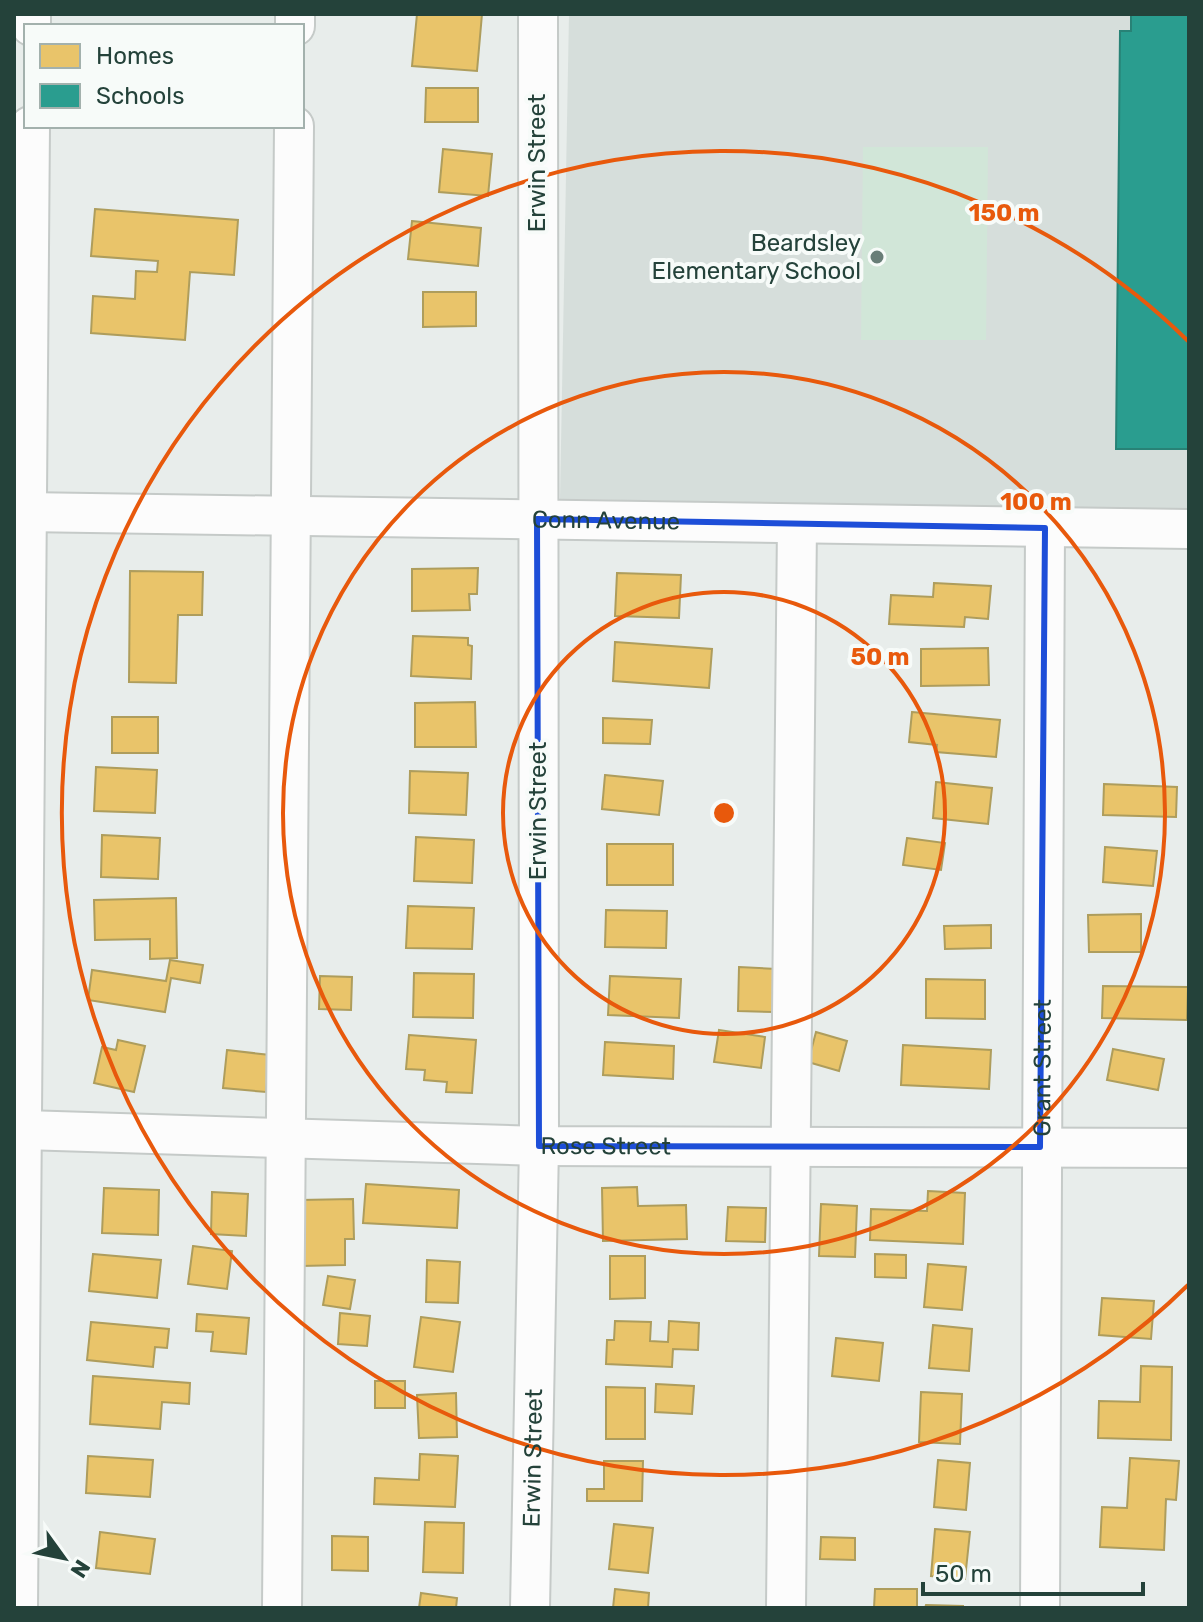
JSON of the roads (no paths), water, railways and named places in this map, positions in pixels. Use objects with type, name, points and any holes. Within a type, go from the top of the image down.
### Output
[{"type":"street","name":"Erwin Street","points":[[530,1608],[539,1146],[538,14]]},
{"type":"street","points":[[18,1608],[17,1130],[30,128]]},
{"type":"street","points":[[282,1608],[294,128]]},
{"type":"street","name":"Conn Avenue","points":[[24,512],[1189,529]]},
{"type":"street","points":[[786,1608],[797,524]]},
{"type":"street","name":"Grant Street","points":[[1040,1608],[1045,528]]},
{"type":"street","name":"Rose Street","points":[[17,1130],[286,1141],[539,1146],[1189,1148]]},
{"type":"place","name":"Beardsley Elementary School","points":[[877,257]]}]
